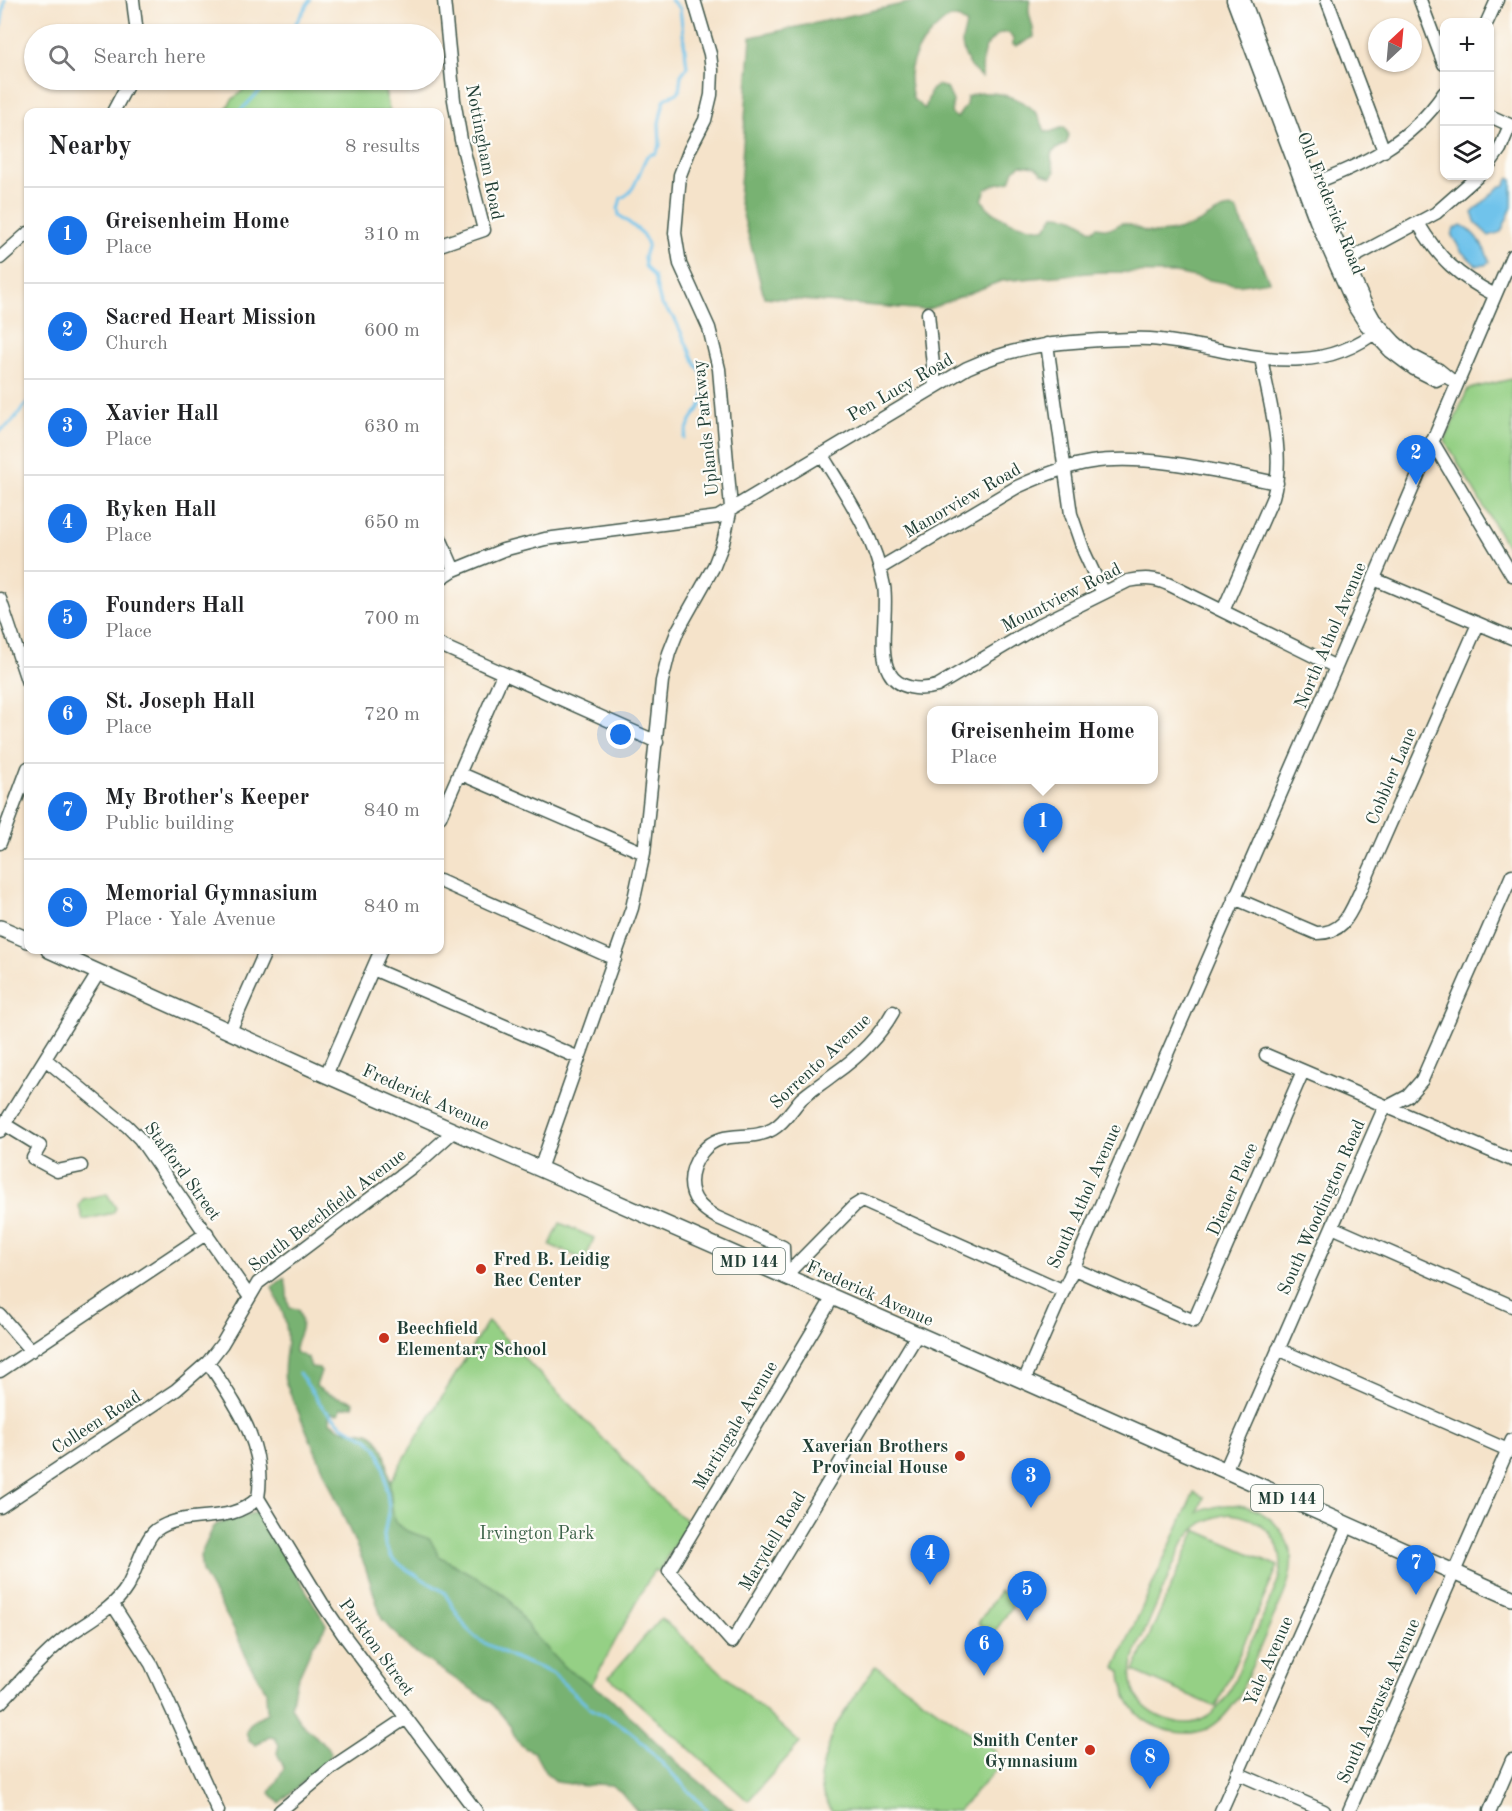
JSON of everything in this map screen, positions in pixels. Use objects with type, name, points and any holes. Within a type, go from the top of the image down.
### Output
[{"type":"main road","points":[[0,928],[24,938]]},
{"type":"main road","name":"Frederick Avenue","points":[[58,954],[326,1075],[1512,1598]]},
{"type":"street","points":[[133,0],[136,24]]},
{"type":"street","name":"Nottingham Road","points":[[444,0],[454,100],[461,140],[484,230],[444,244]]},
{"type":"street","name":"Uplands Parkway","points":[[644,853],[662,681],[669,653],[678,630],[714,566],[723,543],[731,508],[722,395],[715,350],[709,328],[680,264],[675,233],[680,176],[690,149],[705,120],[711,95],[710,54],[694,0]]},
{"type":"street","name":"Old Frederick Road","points":[[1233,0],[1340,264],[1369,311],[1377,331],[1456,383]]},
{"type":"street","name":"Old Frederick Road","points":[[1244,0],[1307,186]]},
{"type":"street","points":[[1327,0],[1384,152]]},
{"type":"street","points":[[1420,0],[1440,53]]},
{"type":"street","points":[[1489,18],[1497,0]]},
{"type":"street","points":[[115,108],[125,90]]},
{"type":"street","points":[[1307,186],[1350,169],[1384,152],[1418,125],[1440,98]]},
{"type":"street","points":[[1494,118],[1511,126],[1494,157]]},
{"type":"street","points":[[1340,264],[1441,209],[1474,180]]},
{"type":"street","points":[[1418,223],[1447,264],[1466,279],[1495,295]]},
{"type":"street","points":[[0,258],[24,237]]},
{"type":"street","name":"North Athol Avenue","points":[[1178,1027],[1336,667],[1512,256]]},
{"type":"street","points":[[928,313],[935,387]]},
{"type":"street","name":"Pen Lucy Road","points":[[444,576],[454,570],[514,546],[545,539],[712,519],[935,387],[991,357],[1047,344],[1151,339],[1262,358],[1297,360],[1325,356],[1362,343],[1377,331]]},
{"type":"street","points":[[1047,344],[1071,514],[1103,593]]},
{"type":"street","points":[[1223,611],[1277,483],[1278,451],[1262,358]]},
{"type":"street","points":[[1432,441],[1512,575]]},
{"type":"street","points":[[821,454],[866,527],[880,568]]},
{"type":"street","name":"Manorview Road","points":[[880,568],[1017,487],[1064,468],[1090,462],[1120,459],[1143,460],[1277,483]]},
{"type":"street","points":[[444,547],[454,570]]},
{"type":"street","name":"Mountview Road","points":[[880,568],[886,606],[884,651],[888,671],[899,682],[915,689],[925,690],[937,686],[1043,623],[1128,581],[1151,579],[1162,581],[1336,667]]},
{"type":"street","points":[[1374,579],[1512,638]]},
{"type":"street","points":[[0,599],[24,671]]},
{"type":"street","name":"Cobbler Lane","points":[[1234,898],[1307,930],[1327,934],[1343,924],[1349,916],[1478,624]]},
{"type":"street","points":[[444,647],[657,742]]},
{"type":"street","points":[[444,808],[503,674]]},
{"type":"street","points":[[459,773],[644,853],[632,908],[540,1169]]},
{"type":"street","points":[[0,843],[24,779]]},
{"type":"street","name":"South Woodington Road","points":[[1225,1471],[1382,1113],[1387,1107],[1408,1096],[1422,1080],[1512,874]]},
{"type":"street","points":[[444,884],[615,958]]},
{"type":"street","points":[[230,1031],[264,954]]},
{"type":"street","points":[[326,1075],[379,954]]},
{"type":"street","points":[[373,969],[579,1058]]},
{"type":"street","points":[[81,1166],[57,1171],[33,1158],[40,1146],[2,1127],[99,972]]},
{"type":"street","name":"Sorrento Avenue","points":[[784,1277],[783,1247],[706,1212],[698,1203],[691,1183],[695,1163],[706,1148],[723,1137],[754,1135],[772,1130],[782,1123],[802,1099],[847,1064],[878,1035],[893,1012]]},
{"type":"street","name":"South Athol Avenue","points":[[1024,1381],[1178,1027]]},
{"type":"street","points":[[1266,1055],[1512,1160]]},
{"type":"street","name":"Stafford Street","points":[[45,1059],[140,1139],[249,1296]]},
{"type":"street","name":"Diener Place","points":[[1072,1268],[1194,1321],[1303,1071]]},
{"type":"street","name":"South Beechfield Avenue","points":[[208,1362],[227,1336],[258,1283],[424,1158],[453,1131]]},
{"type":"street","points":[[784,1277],[854,1206],[862,1201],[1062,1290]]},
{"type":"street","points":[[1332,1227],[1512,1306]]},
{"type":"street","points":[[0,1371],[207,1233]]},
{"type":"street","name":"Martingale Avenue","points":[[732,1642],[669,1571],[832,1298]]},
{"type":"street","points":[[0,1315],[31,1351]]},
{"type":"street","name":"Marydell Road","points":[[732,1642],[917,1335]]},
{"type":"street","points":[[1278,1349],[1510,1445]]},
{"type":"street","points":[[0,1703],[64,1639],[113,1605],[127,1587],[152,1533],[159,1528],[191,1519],[241,1512],[258,1498],[261,1481],[255,1444],[240,1412],[208,1362]]},
{"type":"street","name":"Colleen Road","points":[[0,1507],[176,1390],[208,1362]]},
{"type":"street","name":"South Augusta Avenue","points":[[1349,1811],[1510,1445]]},
{"type":"street","name":"Parkton Street","points":[[258,1498],[327,1611],[476,1811]]},
{"type":"street","name":"Yale Avenue","points":[[1221,1811],[1348,1525]]},
{"type":"street","points":[[113,1605],[151,1664],[218,1811]]},
{"type":"street","points":[[280,1811],[324,1773],[406,1718]]},
{"type":"street","points":[[1490,1811],[1512,1760]]},
{"type":"street","points":[[1237,1773],[1324,1811]]},
{"type":"green space","points":[[921,0],[1030,0],[1029,11],[1034,37],[1016,46],[1013,45],[1013,39],[1009,33],[998,35],[988,44],[984,53],[982,77],[969,63],[964,53],[962,42],[966,24],[960,19],[950,17],[928,36],[917,52],[910,70],[913,99],[925,109],[931,90],[938,85],[947,88],[953,101],[951,113],[957,118],[966,105],[967,97],[994,93],[1023,102],[1037,114],[1045,131],[1050,132],[1064,127],[1069,135],[1066,144],[1051,154],[1055,171],[1052,177],[1043,174],[1035,167],[1021,165],[1014,170],[1010,181],[986,189],[982,200],[994,213],[1010,221],[1036,228],[1045,229],[1054,215],[1059,215],[1073,218],[1094,230],[1096,227],[1112,228],[1121,223],[1148,232],[1159,233],[1194,225],[1225,209],[1236,209],[1269,281],[1242,285],[1175,273],[1099,272],[1001,281],[926,310],[764,297],[739,199],[751,37]]},
{"type":"green space","points":[[243,90],[384,90],[389,108],[227,108]]},
{"type":"green space","points":[[1512,379],[1512,555],[1445,441],[1468,389]]},
{"type":"green space","points":[[107,1194],[116,1208],[113,1213],[83,1220],[79,1206],[83,1199]]},
{"type":"green space","points":[[560,1223],[594,1238],[585,1260],[550,1245]]},
{"type":"green space","points":[[284,1278],[290,1308],[298,1309],[302,1323],[295,1352],[308,1358],[311,1367],[319,1368],[321,1371],[316,1386],[329,1394],[354,1402],[353,1406],[341,1408],[339,1414],[331,1413],[330,1422],[346,1430],[370,1434],[378,1440],[387,1462],[395,1522],[407,1531],[430,1539],[439,1556],[508,1598],[531,1631],[564,1667],[609,1696],[683,1768],[735,1811],[637,1811],[621,1792],[611,1785],[585,1786],[557,1782],[545,1772],[534,1752],[516,1740],[510,1725],[491,1702],[411,1650],[382,1619],[365,1566],[285,1381],[286,1327],[272,1287]]},
{"type":"green space","name":"Irvington Park","points":[[488,1321],[659,1496],[680,1516],[689,1521],[658,1572],[654,1570],[588,1691],[468,1627],[379,1500]]},
{"type":"green space","points":[[1194,1492],[1204,1497],[1198,1512],[1222,1505],[1239,1505],[1263,1514],[1281,1530],[1288,1545],[1291,1560],[1284,1595],[1239,1696],[1221,1719],[1207,1729],[1193,1733],[1179,1733],[1159,1728],[1134,1710],[1125,1692],[1121,1671],[1115,1668]],"holes":[[[1230,1514],[1250,1519],[1266,1529],[1272,1536],[1280,1554],[1279,1578],[1230,1691],[1219,1706],[1209,1716],[1193,1722],[1181,1723],[1161,1717],[1144,1705],[1133,1688],[1132,1666],[1135,1654],[1187,1538],[1202,1523],[1215,1517]]]},
{"type":"green space","points":[[256,1512],[261,1515],[326,1624],[321,1636],[313,1645],[295,1685],[291,1707],[300,1722],[327,1747],[331,1754],[326,1762],[279,1803],[270,1793],[284,1768],[277,1753],[279,1745],[275,1738],[269,1737],[256,1745],[249,1740],[246,1732],[254,1720],[267,1713],[266,1691],[202,1572],[200,1556],[217,1524]]},
{"type":"green space","points":[[1196,1530],[1278,1566],[1216,1707],[1134,1671]]},
{"type":"green space","points":[[1000,1591],[1016,1601],[994,1633],[978,1623]]},
{"type":"green space","points":[[661,1618],[800,1743],[748,1801],[609,1677]]},
{"type":"green space","points":[[875,1666],[995,1750],[996,1770],[958,1811],[832,1811],[823,1795],[820,1777],[824,1761],[834,1728]]},
{"type":"water","points":[[1509,178],[1512,180],[1512,207],[1501,232],[1489,236],[1476,223],[1472,213],[1499,187],[1505,185]]},
{"type":"water","points":[[1461,225],[1475,235],[1482,246],[1489,262],[1485,265],[1476,265],[1462,252],[1452,236],[1454,229]]},
{"type":"waterway","points":[[0,33],[5,0]]},
{"type":"waterway","points":[[295,24],[310,0]]},
{"type":"waterway","points":[[671,0],[680,9],[687,67],[681,75],[679,92],[665,99],[659,123],[660,145],[656,153],[647,156],[634,186],[621,198],[618,209],[619,215],[641,232],[648,244],[644,257],[645,266],[654,277],[661,304],[675,319],[704,381],[701,406],[689,423],[684,438]]},
{"type":"waterway","points":[[243,108],[262,90]]},
{"type":"waterway","points":[[0,431],[11,423],[24,407]]},
{"type":"waterway","points":[[299,1373],[324,1409],[342,1425],[368,1439],[377,1448],[384,1467],[389,1508],[384,1535],[385,1544],[392,1558],[444,1592],[466,1628],[479,1640],[510,1656],[552,1673],[590,1708],[623,1726],[637,1737],[708,1811]]},
{"type":"place","name":"Sacred Heart Mission","points":[[1416,485]]},
{"type":"place","name":"Greisenheim Home","points":[[1043,853]]},
{"type":"place","name":"Fred B. Leidig Rec Center","points":[[481,1269]]},
{"type":"place","name":"Beechfield Elementary School","points":[[384,1338]]},
{"type":"place","name":"Xaverian Brothers Provincial House","points":[[960,1456]]},
{"type":"place","name":"Xavier Hall","points":[[1031,1508]]},
{"type":"place","name":"Ryken Hall","points":[[930,1585]]},
{"type":"place","name":"My Brother's Keeper","points":[[1416,1595]]},
{"type":"place","name":"Founders Hall","points":[[1027,1621]]},
{"type":"place","name":"St. Joseph Hall","points":[[984,1676]]},
{"type":"place","name":"Smith Center Gymnasium","points":[[1090,1750]]},
{"type":"place","name":"Memorial Gymnasium","points":[[1150,1789]]}]
